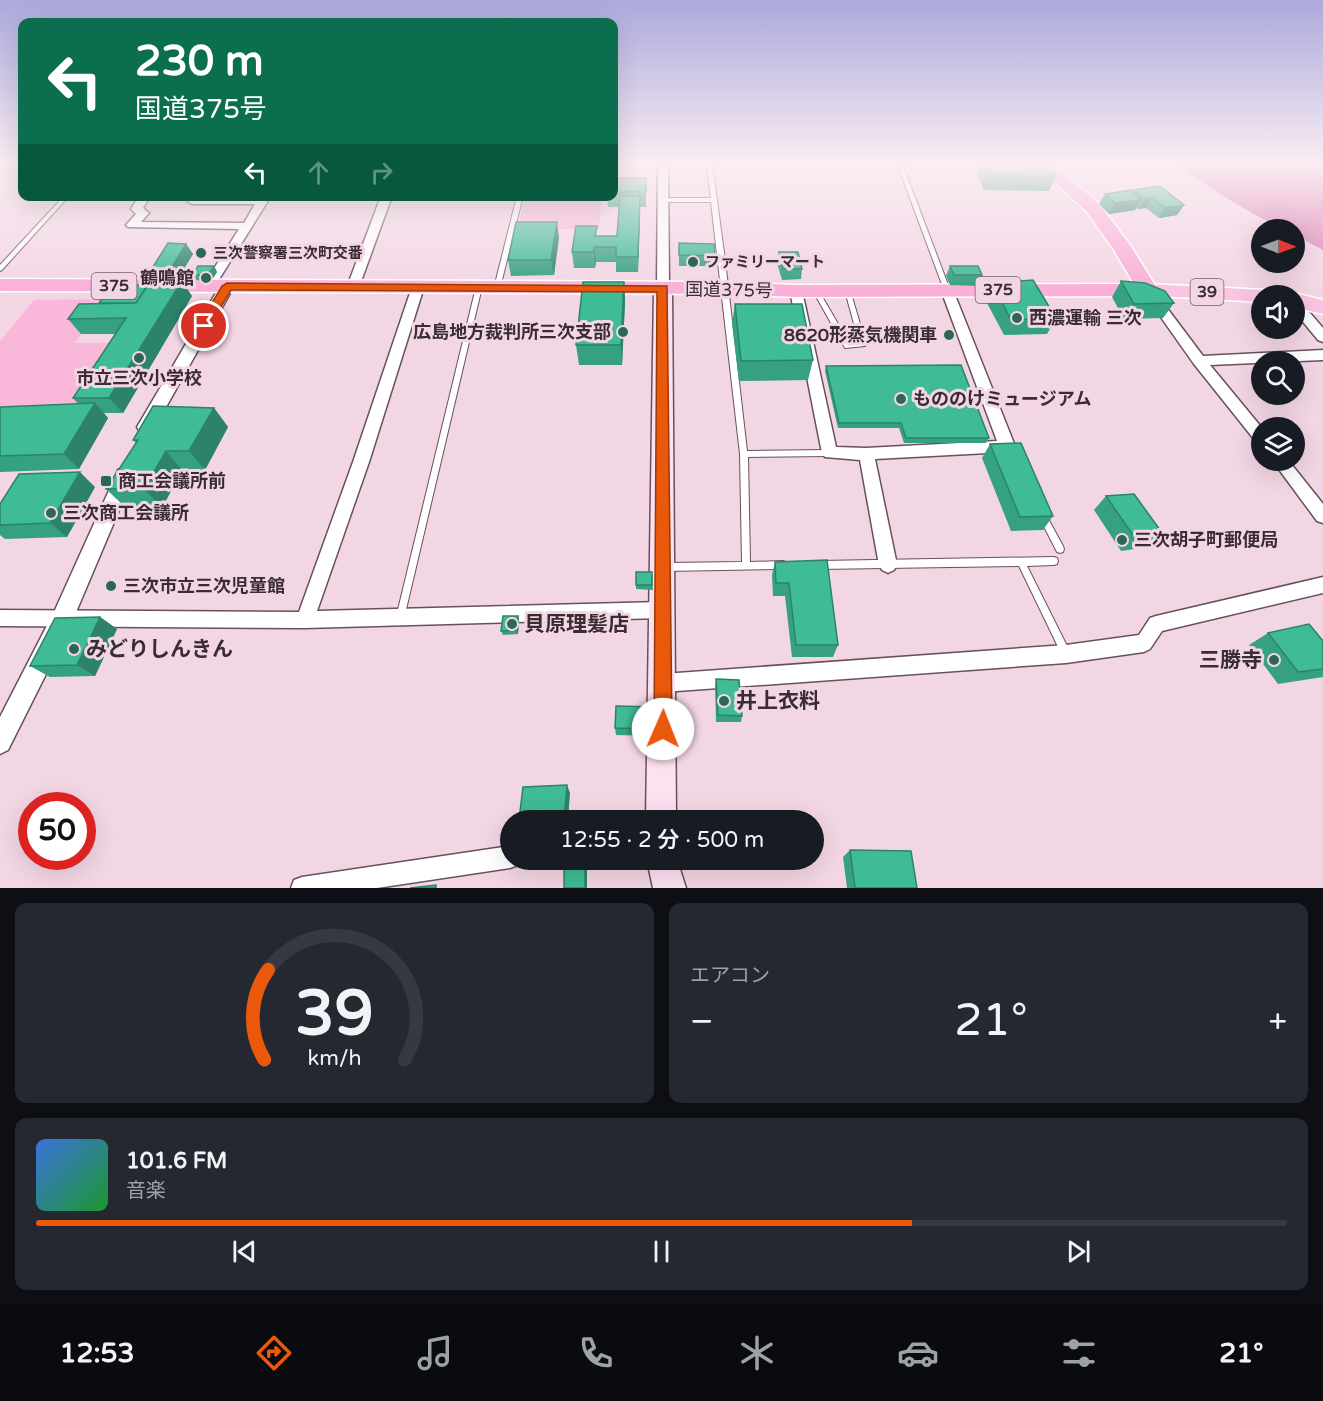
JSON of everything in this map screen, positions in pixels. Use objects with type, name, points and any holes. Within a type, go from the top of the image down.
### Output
[{"type":"highway","points":[[1089,204],[1123,249],[1148,290]]},
{"type":"highway","name":"国道375号","points":[[0,285],[724,288],[796,291],[1148,290]]},
{"type":"main road","points":[[661,810],[663,288]]},
{"type":"main road","name":"39","points":[[1148,290],[1251,295]]},
{"type":"main road","points":[[1305,303],[1323,307]]},
{"type":"main road","points":[[664,870],[670,888]]},
{"type":"street","points":[[140,204],[137,209],[143,213],[132,225],[247,226]]},
{"type":"street","points":[[0,742],[63,617],[147,424],[247,226],[261,204]]},
{"type":"street","points":[[353,287],[384,204]]},
{"type":"street","points":[[663,288],[664,204]]},
{"type":"street","points":[[305,620],[361,462],[418,287]]},
{"type":"street","points":[[796,291],[830,453],[1009,451],[947,290]]},
{"type":"street","points":[[1148,290],[1199,361],[1251,425]]},
{"type":"street","points":[[1305,315],[1323,337]]},
{"type":"street","points":[[1199,361],[1323,355]]},
{"type":"street","points":[[866,454],[888,565]]},
{"type":"street","points":[[1288,471],[1323,516]]},
{"type":"street","points":[[663,683],[1066,654],[1144,643],[1156,624],[1323,585]]},
{"type":"street","points":[[0,618],[305,620],[661,610]]},
{"type":"street","points":[[302,888],[500,858]]},
{"type":"lane","points":[[0,269],[59,204]]},
{"type":"lane","points":[[400,618],[488,287],[517,204]]},
{"type":"lane","points":[[714,204],[744,454],[746,564]]},
{"type":"lane","points":[[915,204],[947,290]]},
{"type":"lane","points":[[816,291],[847,345],[863,344],[848,291]]},
{"type":"lane","points":[[744,454],[830,453]]},
{"type":"lane","points":[[1038,508],[1059,549]]},
{"type":"lane","points":[[1021,561],[1066,654]]},
{"type":"lane","points":[[806,565],[1054,561]]},
{"type":"lane","points":[[662,567],[794,565]]},
{"type":"shaded area","points":[[523,204],[601,204],[599,229],[518,229]]},
{"type":"shaded area","points":[[1238,204],[1323,204],[1323,250],[1305,240],[1305,219],[1263,219]]},
{"type":"shaded area","points":[[106,299],[75,343],[129,343],[76,423],[0,423],[0,341],[34,300]]},
{"type":"building","points":[[619,204],[640,204],[638,257],[616,257],[616,247],[594,247],[594,252],[572,252],[576,226],[597,226],[595,236],[617,236]]},
{"type":"building","points":[[1160,204],[1184,205],[1165,208]]},
{"type":"building","points":[[516,222],[557,222],[551,260],[508,260]]},
{"type":"building","points":[[168,243],[186,244],[170,270],[151,270]]},
{"type":"building","points":[[679,243],[714,244],[715,256],[679,255]]},
{"type":"building","points":[[779,252],[798,252],[802,269],[783,269]]},
{"type":"building","points":[[198,266],[214,266],[208,275],[192,275]]},
{"type":"building","points":[[950,266],[978,266],[982,275],[954,275]]},
{"type":"building","points":[[1033,280],[1056,318],[1011,320],[994,287],[1010,287],[1007,282]]},
{"type":"building","points":[[150,281],[182,281],[109,398],[73,398],[126,318],[68,319],[79,304],[136,303]]},
{"type":"building","points":[[1121,281],[1145,283],[1165,291],[1174,303],[1134,304]]},
{"type":"building","points":[[583,282],[624,282],[621,345],[576,345]]},
{"type":"building","points":[[113,285],[148,285],[136,303],[99,303]]},
{"type":"building","points":[[735,304],[802,304],[813,360],[741,361]]},
{"type":"building","name":"もののけミュージアム","points":[[961,365],[989,438],[906,438],[901,423],[839,423],[826,366]]},
{"type":"building","points":[[95,403],[64,454],[0,456],[0,407]]},
{"type":"building","points":[[153,406],[214,408],[189,451],[166,451],[144,489],[106,489],[138,440],[133,440]]},
{"type":"building","points":[[1021,443],[1053,516],[1020,517],[990,444]]},
{"type":"building","points":[[80,472],[50,523],[0,525],[0,504],[19,474]]},
{"type":"building","points":[[1134,494],[1163,534],[1135,538],[1106,496]]},
{"type":"building","points":[[827,560],[838,645],[796,645],[789,583],[776,583],[775,562]]},
{"type":"building","points":[[636,572],[652,572],[652,585],[636,585]]},
{"type":"building","points":[[503,616],[518,616],[516,630],[501,631]]},
{"type":"building","points":[[100,617],[77,665],[30,666],[55,618]]},
{"type":"building","points":[[1309,624],[1323,641],[1323,669],[1298,672],[1268,633]]},
{"type":"building","points":[[716,679],[739,680],[742,716],[718,715]]},
{"type":"building","points":[[616,706],[656,707],[655,729],[615,728]]},
{"type":"building","points":[[567,785],[565,810],[520,810],[523,787]]},
{"type":"building","points":[[850,850],[911,851],[917,888],[855,888]]},
{"type":"building","points":[[564,870],[585,870],[585,888],[564,888]]},
{"type":"building","points":[[436,885],[436,888],[410,888]]},
{"type":"place","name":"三次警察署三次町交番","points":[[201,253]]},
{"type":"place","name":"ファミリーマート","points":[[693,262]]},
{"type":"place","name":"鶴鳴館","points":[[206,278]]},
{"type":"place","name":"西濃運輸 三次","points":[[1017,318]]},
{"type":"place","name":"広島地方裁判所三次支部","points":[[623,332]]},
{"type":"place","name":"8620形蒸気機関車","points":[[949,335]]},
{"type":"place","name":"市立三次小学校","points":[[139,358]]},
{"type":"place","name":"もののけミュージアム","points":[[901,399]]},
{"type":"place","name":"商工会議所前","points":[[106,481]]},
{"type":"place","name":"三次商工会議所","points":[[51,513]]},
{"type":"place","name":"三次胡子町郵便局","points":[[1122,540]]},
{"type":"place","name":"三次市立三次児童館","points":[[111,586]]},
{"type":"place","name":"貝原理髪店","points":[[512,624]]},
{"type":"place","name":"みどりしんきん","points":[[74,649]]},
{"type":"place","name":"三勝寺","points":[[1274,660]]},
{"type":"place","name":"井上衣料","points":[[724,701]]},
{"type":"route","points":[[204,326],[227,286],[663,288],[661,610],[663,729]]}]
